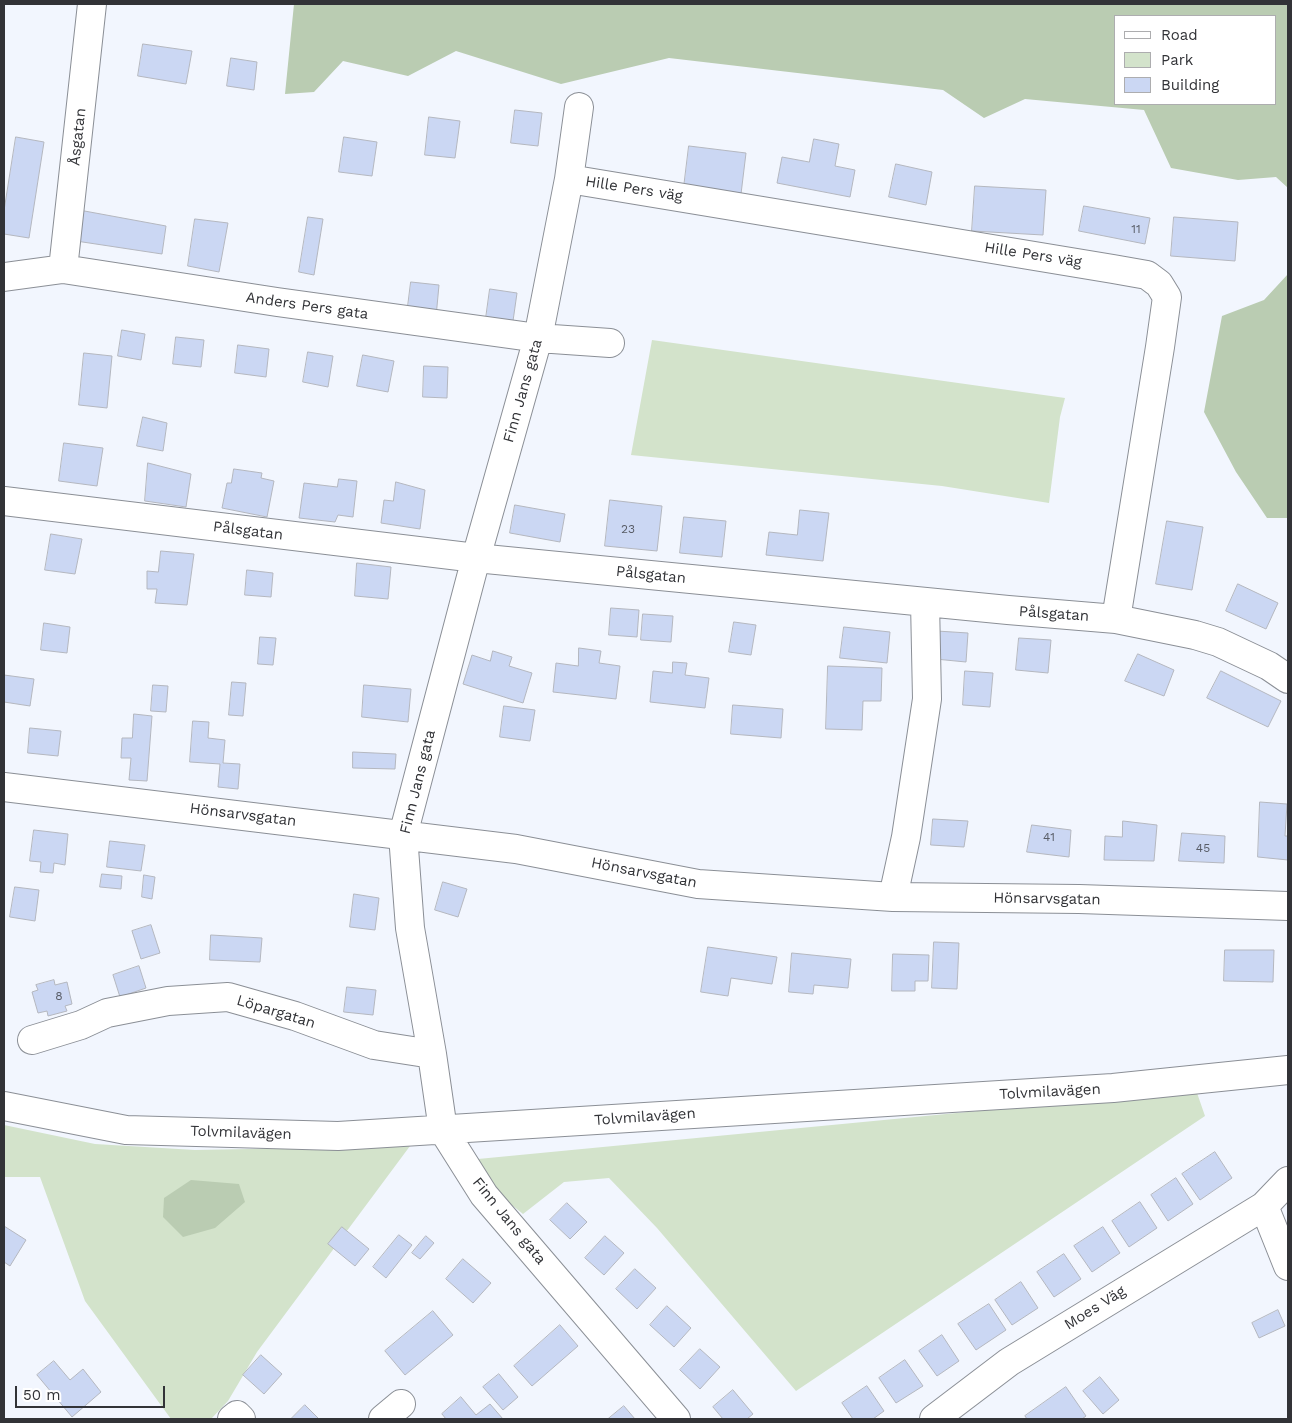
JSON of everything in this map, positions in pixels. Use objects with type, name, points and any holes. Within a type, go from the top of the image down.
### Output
[{"type":"street","name":"Åsgatan","points":[[63,270],[92,4]]},
{"type":"street","name":"Finn Jans gata","points":[[579,107],[569,179],[538,338],[476,558],[403,835],[410,928],[443,1130],[484,1195],[676,1419]]},
{"type":"street","name":"Hille Pers väg","points":[[569,179],[1147,275],[1159,284],[1167,297],[1165,314],[1116,618]]},
{"type":"street","name":"Anders Pers gata","points":[[4,277],[63,270],[538,338],[610,343]]},
{"type":"street","name":"Pålsgatan","points":[[4,501],[476,558],[925,602],[1116,618],[1195,635],[1218,642],[1269,666],[1288,679]]},
{"type":"street","points":[[893,897],[906,837],[927,698],[925,602]]},
{"type":"street","name":"Hönsarvsgatan","points":[[4,787],[516,849],[698,884],[893,897],[1079,899],[1288,906]]},
{"type":"street","name":"Löpargatan","points":[[32,1040],[80,1025],[107,1012],[168,1001],[228,997],[295,1016],[374,1045],[432,1054]]},
{"type":"street","name":"Tolvmilavägen","points":[[4,1106],[126,1130],[338,1136],[1113,1088],[1288,1070]]},
{"type":"street","name":"Moes Väg","points":[[934,1419],[1009,1362],[1264,1206],[1288,1180]]},
{"type":"street","points":[[1264,1206],[1288,1266]]},
{"type":"street","points":[[232,1419],[237,1415],[241,1419]]},
{"type":"green space","points":[[294,4],[1288,4],[1288,188],[1276,177],[1238,180],[1171,168],[1144,110],[1025,99],[984,118],[943,90],[669,58],[561,84],[456,51],[408,76],[343,61],[314,92],[285,94]]},
{"type":"green space","points":[[1288,274],[1288,518],[1267,518],[1236,472],[1204,412],[1222,316],[1264,300]]},
{"type":"green space","points":[[652,340],[1065,398],[1060,417],[1049,503],[942,486],[631,455]]},
{"type":"green space","points":[[1196,1090],[1205,1116],[796,1391],[657,1228],[609,1178],[564,1182],[523,1214],[491,1188],[478,1159]]},
{"type":"green space","points":[[4,1125],[95,1144],[195,1150],[410,1146],[257,1352],[228,1401],[211,1419],[171,1419],[85,1301],[40,1177],[4,1177]]},
{"type":"green space","points":[[191,1180],[239,1184],[245,1202],[215,1228],[183,1237],[163,1217],[164,1198]]},
{"type":"building","points":[[143,44],[192,51],[186,84],[138,76]]},
{"type":"building","points":[[231,58],[257,62],[254,90],[227,86]]},
{"type":"building","points":[[515,110],[542,113],[538,146],[511,143]]},
{"type":"building","points":[[429,117],[460,121],[455,158],[425,155]]},
{"type":"building","points":[[16,137],[44,142],[29,238],[4,234],[4,211]]},
{"type":"building","points":[[344,137],[377,142],[372,176],[339,172]]},
{"type":"building","points":[[814,139],[839,144],[835,166],[855,170],[850,197],[777,183],[782,157],[809,162]]},
{"type":"building","points":[[689,146],[746,153],[741,194],[684,187]]},
{"type":"building","points":[[896,164],[932,172],[926,205],[889,197]]},
{"type":"building","points":[[975,186],[1046,190],[1043,235],[972,231]]},
{"type":"building","points":[[1084,206],[1150,218],[1145,244],[1079,231]]},
{"type":"building","points":[[79,210],[166,226],[162,254],[76,241]]},
{"type":"building","points":[[308,217],[323,219],[314,275],[299,272]]},
{"type":"building","points":[[1174,217],[1238,222],[1235,261],[1171,256]]},
{"type":"building","points":[[195,219],[228,223],[219,272],[188,266]]},
{"type":"building","points":[[411,282],[439,285],[436,317],[407,314]]},
{"type":"building","points":[[490,289],[517,293],[513,321],[486,318]]},
{"type":"building","points":[[122,330],[145,334],[141,360],[118,356]]},
{"type":"building","points":[[176,337],[204,340],[201,367],[173,364]]},
{"type":"building","points":[[238,345],[269,349],[266,377],[235,373]]},
{"type":"building","points":[[308,352],[333,356],[328,387],[303,382]]},
{"type":"building","points":[[84,353],[112,356],[107,408],[79,405]]},
{"type":"building","points":[[363,355],[394,361],[388,392],[357,386]]},
{"type":"building","points":[[424,366],[448,367],[447,398],[423,397]]},
{"type":"building","points":[[143,417],[167,423],[163,451],[137,446]]},
{"type":"building","points":[[64,443],[103,448],[97,486],[59,481]]},
{"type":"building","points":[[148,463],[191,474],[186,507],[145,501]]},
{"type":"building","points":[[234,469],[262,473],[261,478],[274,481],[267,517],[222,508],[227,483],[231,483]]},
{"type":"building","points":[[339,479],[357,481],[353,517],[338,515],[335,522],[299,518],[304,483],[337,487]]},
{"type":"building","points":[[396,482],[425,490],[420,529],[381,523],[384,500],[393,501]]},
{"type":"building","points":[[610,500],[662,506],[657,551],[605,546]]},
{"type":"building","points":[[515,505],[565,514],[560,542],[510,533]]},
{"type":"building","points":[[800,510],[829,513],[823,561],[766,555],[769,532],[797,535]]},
{"type":"building","points":[[684,517],[726,521],[722,557],[680,553]]},
{"type":"building","points":[[1167,521],[1203,527],[1192,590],[1156,584]]},
{"type":"building","points":[[51,534],[82,539],[75,574],[45,570]]},
{"type":"building","points":[[161,551],[194,554],[187,605],[155,603],[157,589],[147,589],[147,571],[158,572]]},
{"type":"building","points":[[357,563],[391,567],[388,599],[355,596]]},
{"type":"building","points":[[247,570],[273,573],[271,597],[245,595]]},
{"type":"building","points":[[1238,584],[1278,603],[1266,629],[1226,611]]},
{"type":"building","points":[[611,608],[639,610],[637,637],[609,635]]},
{"type":"building","points":[[643,614],[673,616],[671,642],[641,640]]},
{"type":"building","points":[[734,622],[756,625],[751,655],[729,652]]},
{"type":"building","points":[[44,623],[70,627],[67,653],[41,650]]},
{"type":"building","points":[[844,627],[890,632],[887,663],[840,658]]},
{"type":"building","points":[[937,631],[968,633],[966,662],[935,659]]},
{"type":"building","points":[[260,637],[276,638],[273,665],[258,664]]},
{"type":"building","points":[[1019,638],[1051,640],[1048,673],[1016,670]]},
{"type":"building","points":[[579,648],[601,651],[599,663],[620,666],[616,699],[553,692],[556,663],[578,666]]},
{"type":"building","points":[[493,651],[512,657],[509,666],[532,673],[523,703],[463,684],[472,655],[490,661]]},
{"type":"building","points":[[1138,654],[1174,670],[1164,696],[1125,681]]},
{"type":"building","points":[[673,662],[687,663],[685,675],[709,678],[705,708],[650,702],[653,671],[672,673]]},
{"type":"building","points":[[828,666],[882,668],[881,701],[863,701],[862,730],[826,729]]},
{"type":"building","points":[[965,671],[993,673],[990,707],[963,705]]},
{"type":"building","points":[[1221,671],[1281,701],[1268,727],[1207,698]]},
{"type":"building","points":[[4,675],[34,679],[30,706],[4,702]]},
{"type":"building","points":[[232,682],[246,683],[243,716],[229,715]]},
{"type":"building","points":[[153,685],[168,686],[166,712],[151,711]]},
{"type":"building","points":[[364,685],[411,689],[408,722],[362,717]]},
{"type":"building","points":[[733,705],[783,709],[781,738],[731,734]]},
{"type":"building","points":[[504,706],[535,710],[530,741],[500,737]]},
{"type":"building","points":[[134,714],[152,716],[147,781],[129,780],[131,758],[121,758],[122,738],[132,738]]},
{"type":"building","points":[[193,721],[209,722],[208,738],[225,740],[223,763],[240,764],[238,789],[218,787],[220,764],[190,762]]},
{"type":"building","points":[[30,728],[61,731],[58,756],[28,753]]},
{"type":"building","points":[[353,752],[396,754],[395,769],[353,768]]},
{"type":"building","points":[[1260,802],[1287,804],[1285,836],[1288,836],[1288,860],[1258,857]]},
{"type":"building","points":[[933,819],[968,821],[964,847],[931,845]]},
{"type":"building","points":[[1123,821],[1157,825],[1154,861],[1104,860],[1105,836],[1122,837]]},
{"type":"building","points":[[1032,825],[1071,830],[1069,857],[1027,852]]},
{"type":"building","points":[[34,830],[68,834],[65,865],[54,863],[53,873],[40,872],[41,862],[30,861]]},
{"type":"building","points":[[1182,833],[1225,836],[1224,863],[1179,861]]},
{"type":"building","points":[[110,841],[145,845],[141,871],[107,867]]},
{"type":"building","points":[[102,874],[122,876],[121,889],[100,887]]},
{"type":"building","points":[[144,875],[155,877],[152,899],[142,897]]},
{"type":"building","points":[[443,882],[467,889],[458,917],[435,910]]},
{"type":"building","points":[[15,887],[39,890],[35,921],[10,917]]},
{"type":"building","points":[[354,894],[379,898],[375,930],[350,927]]},
{"type":"building","points":[[151,925],[160,953],[141,959],[132,931]]},
{"type":"building","points":[[211,935],[262,938],[260,962],[210,960]]},
{"type":"building","points":[[934,942],[959,943],[957,989],[932,988]]},
{"type":"building","points":[[708,947],[777,957],[772,984],[731,978],[728,996],[701,992]]},
{"type":"building","points":[[1225,950],[1274,950],[1273,982],[1224,981]]},
{"type":"building","points":[[792,953],[851,959],[848,988],[814,985],[813,994],[789,992]]},
{"type":"building","points":[[893,954],[929,955],[928,981],[915,981],[915,991],[892,991]]},
{"type":"building","points":[[139,966],[146,988],[120,997],[113,975]]},
{"type":"building","points":[[54,980],[55,985],[67,982],[72,1004],[65,1006],[67,1011],[48,1016],[47,1011],[38,1013],[32,992],[38,990],[36,985]]},
{"type":"building","points":[[347,987],[376,990],[373,1015],[344,1012]]},
{"type":"building","points":[[1215,1152],[1232,1178],[1200,1200],[1182,1174]]},
{"type":"building","points":[[1176,1178],[1193,1204],[1168,1221],[1151,1195]]},
{"type":"building","points":[[1140,1202],[1157,1228],[1129,1247],[1112,1221]]},
{"type":"building","points":[[567,1203],[587,1222],[570,1239],[550,1220]]},
{"type":"building","points":[[4,1226],[26,1240],[10,1266],[4,1262]]},
{"type":"building","points":[[342,1227],[369,1249],[355,1266],[328,1244]]},
{"type":"building","points":[[1103,1227],[1120,1253],[1092,1272],[1074,1246]]},
{"type":"building","points":[[399,1235],[412,1245],[386,1278],[373,1267]]},
{"type":"building","points":[[426,1236],[434,1243],[420,1259],[412,1253]]},
{"type":"building","points":[[605,1236],[624,1253],[604,1275],[585,1258]]},
{"type":"building","points":[[1064,1254],[1081,1279],[1054,1297],[1037,1272]]},
{"type":"building","points":[[463,1259],[491,1283],[473,1303],[446,1279]]},
{"type":"building","points":[[635,1269],[656,1288],[637,1309],[616,1289]]},
{"type":"building","points":[[1021,1282],[1038,1308],[1012,1325],[995,1300]]},
{"type":"building","points":[[989,1304],[1006,1330],[976,1350],[958,1324]]},
{"type":"building","points":[[667,1306],[691,1328],[674,1347],[650,1325]]},
{"type":"building","points":[[1278,1310],[1285,1326],[1259,1338],[1252,1323]]},
{"type":"building","points":[[433,1311],[453,1335],[405,1375],[385,1351]]},
{"type":"building","points":[[560,1325],[578,1346],[532,1386],[514,1366]]},
{"type":"building","points":[[942,1335],[959,1361],[937,1376],[919,1351]]},
{"type":"building","points":[[700,1349],[720,1367],[700,1389],[680,1370]]},
{"type":"building","points":[[261,1355],[282,1374],[264,1394],[243,1375]]},
{"type":"building","points":[[905,1360],[923,1386],[896,1403],[879,1378]]},
{"type":"building","points":[[54,1361],[70,1380],[83,1369],[101,1392],[72,1417],[37,1375]]},
{"type":"building","points":[[499,1374],[518,1397],[503,1410],[483,1387]]},
{"type":"building","points":[[1100,1377],[1119,1400],[1103,1414],[1083,1391]]},
{"type":"building","points":[[867,1386],[884,1411],[873,1419],[853,1419],[842,1403]]},
{"type":"building","points":[[1066,1387],[1086,1416],[1082,1419],[1027,1419],[1025,1416]]},
{"type":"building","points":[[733,1390],[753,1414],[747,1419],[723,1419],[713,1407]]},
{"type":"building","points":[[461,1397],[476,1415],[490,1404],[503,1419],[446,1419],[442,1414]]},
{"type":"building","points":[[305,1405],[319,1419],[291,1419]]},
{"type":"building","points":[[624,1406],[635,1419],[608,1419]]}]
